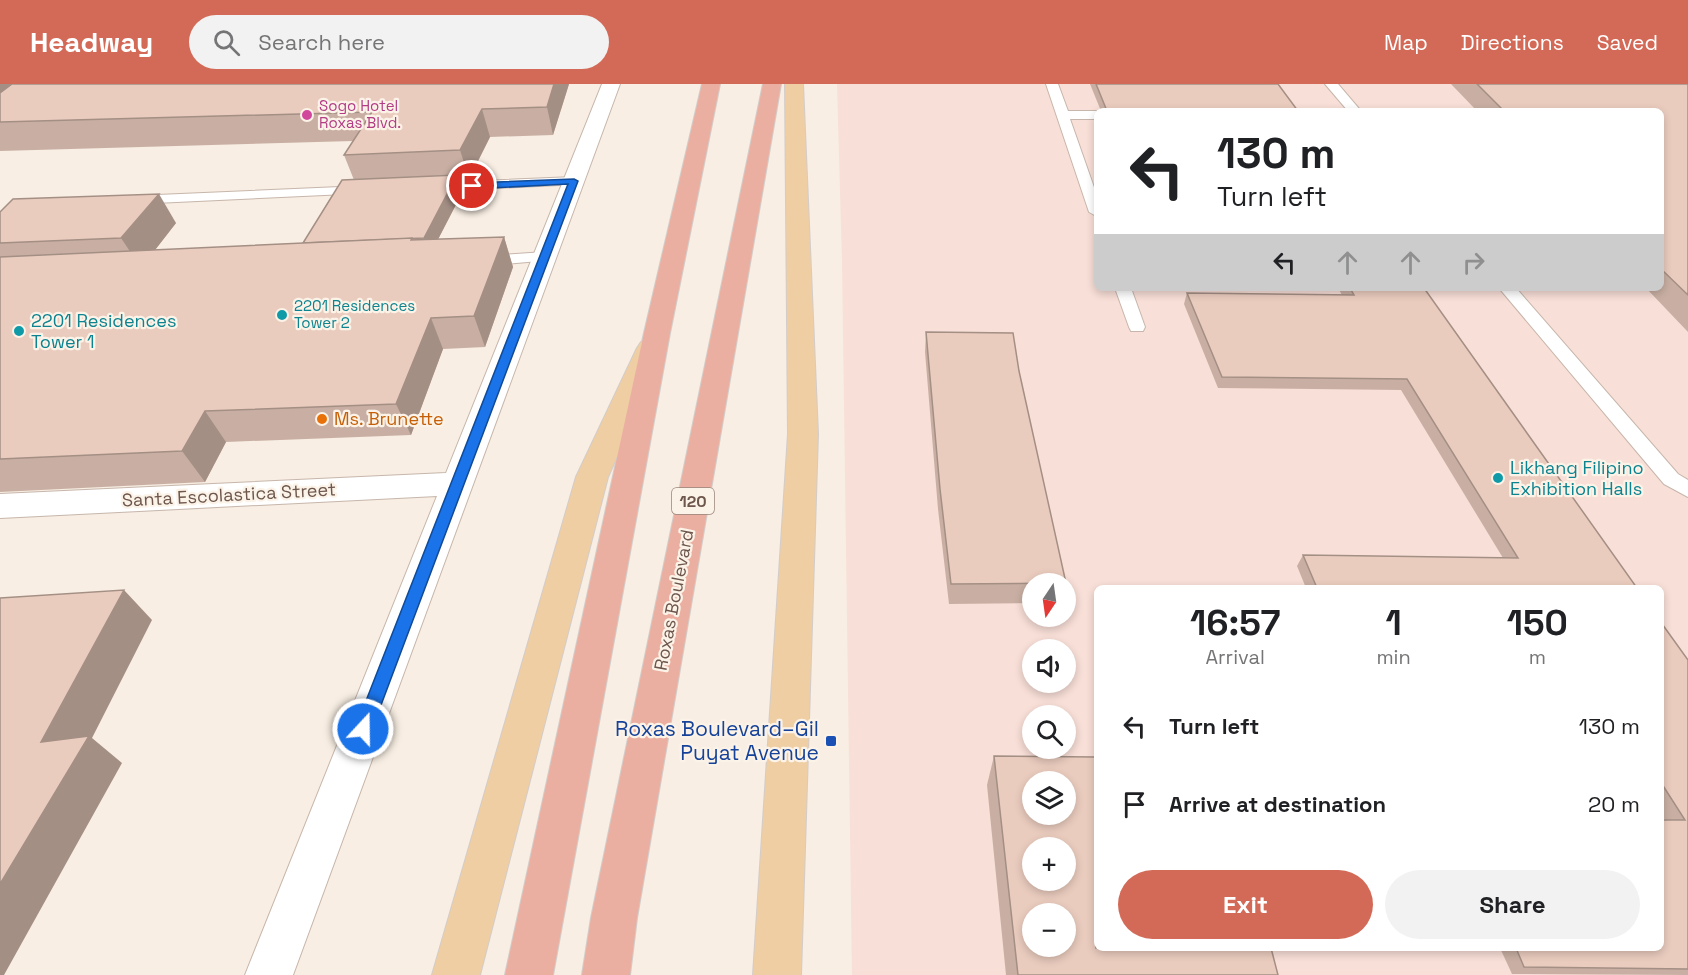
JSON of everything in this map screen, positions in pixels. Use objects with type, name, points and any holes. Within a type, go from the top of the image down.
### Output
[{"type":"highway","points":[[529,975],[657,333],[711,84]]},
{"type":"highway","name":"Roxas Boulevard","points":[[606,975],[614,918],[771,84]]},
{"type":"main road","points":[[777,975],[803,434],[794,84]]},
{"type":"main road","points":[[456,975],[592,477],[657,333]]},
{"type":"street","points":[[269,975],[611,84]]},
{"type":"street","name":"Santa Escolastica Street","points":[[0,506],[458,484]]},
{"type":"lane","points":[[1052,84],[1094,206]]},
{"type":"lane","points":[[1331,84],[1352,108]]},
{"type":"lane","points":[[1063,115],[1094,115]]},
{"type":"lane","points":[[423,188],[574,181]]},
{"type":"lane","points":[[119,201],[376,190]]},
{"type":"lane","points":[[467,262],[545,257]]},
{"type":"lane","points":[[1124,291],[1137,327]]},
{"type":"lane","points":[[1510,291],[1671,479],[1688,490]]},
{"type":"shaded area","points":[[837,84],[1688,84],[1688,975],[852,975],[842,261]]},
{"type":"building","points":[[12,84],[554,84],[547,107],[482,109],[460,150],[344,155],[372,112],[0,122],[0,93]]},
{"type":"building","points":[[1096,84],[1278,84],[1296,108],[1106,108]]},
{"type":"building","points":[[1477,84],[1688,84],[1688,295],[1664,272],[1664,108],[1501,108]]},
{"type":"building","points":[[457,175],[424,238],[303,243],[342,180]]},
{"type":"building","points":[[159,194],[121,238],[0,243],[0,212],[13,199]]},
{"type":"building","points":[[504,237],[474,316],[431,318],[396,404],[205,411],[182,451],[0,459],[0,257],[412,238],[411,240]]},
{"type":"building","name":"Likhang Filipino Exhibition Halls","points":[[1352,291],[1426,291],[1635,585],[1316,585],[1303,555],[1518,558],[1407,379],[1222,377],[1187,293],[1354,295]]},
{"type":"building","points":[[926,332],[1013,333],[1019,371],[1064,573],[1022,573],[1022,583],[951,584]]},
{"type":"building","points":[[124,590],[41,742],[89,736],[0,884],[0,598]]},
{"type":"building","points":[[1664,627],[1688,660],[1688,969],[1524,967],[1517,951],[1664,951],[1664,820],[1685,820],[1664,787]]},
{"type":"building","points":[[994,756],[1022,756],[1022,759],[1094,757],[1094,951],[1272,951],[1278,975],[1018,975]]},
{"type":"place","name":"Sogo Hotel Roxas Blvd.","points":[[307,115]]},
{"type":"place","name":"2201 Residences Tower 2","points":[[282,315]]},
{"type":"place","name":"2201 Residences Tower 1","points":[[19,331]]},
{"type":"place","name":"Ms. Brunette","points":[[322,419]]},
{"type":"place","name":"Likhang Filipino Exhibition Halls","points":[[1498,478]]},
{"type":"place","name":"Roxas Boulevard–Gil Puyat Avenue","points":[[831,741]]},
{"type":"route","points":[[363,729],[574,181],[472,186]]}]
